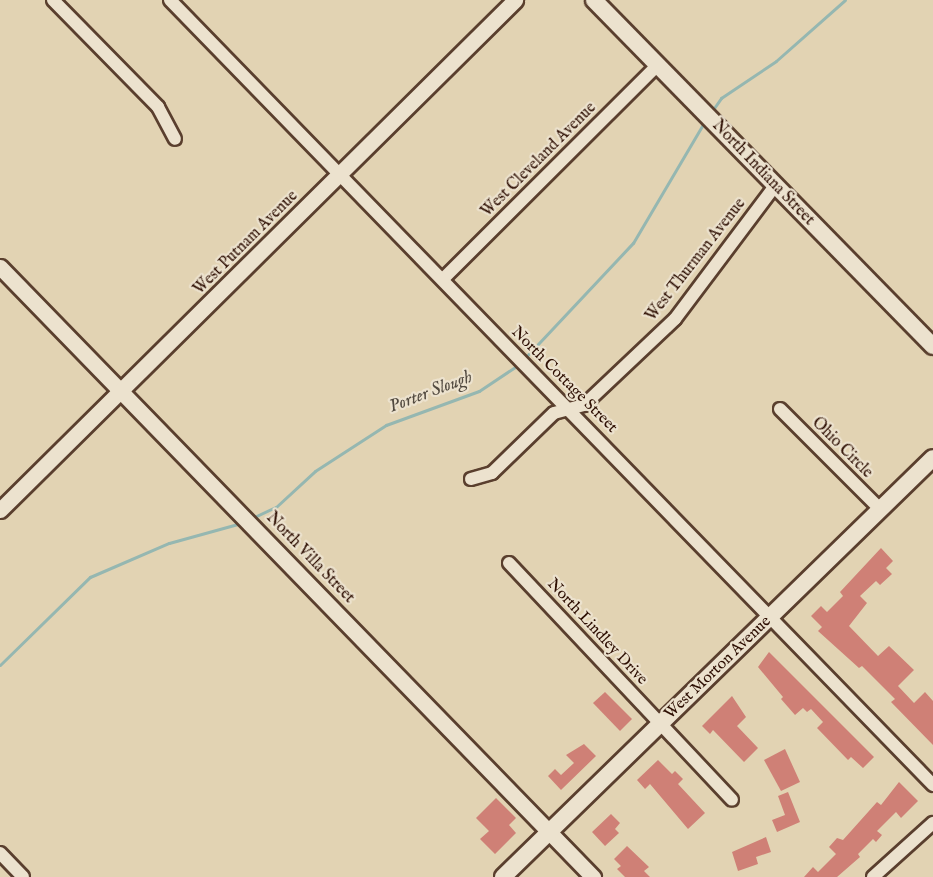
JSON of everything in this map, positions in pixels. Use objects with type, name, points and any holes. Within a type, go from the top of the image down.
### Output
[{"type":"main road","name":"North Indiana Street","points":[[594,0],[933,346]]},
{"type":"main road","name":"West Morton Avenue","points":[[503,877],[933,458]]},
{"type":"street","points":[[53,0],[158,107],[175,140]]},
{"type":"street","name":"North Cottage Street","points":[[170,0],[444,278],[527,367],[933,785]]},
{"type":"street","name":"West Putnam Avenue","points":[[0,510],[515,0]]},
{"type":"street","name":"West Cleveland Avenue","points":[[444,278],[658,65]]},
{"type":"street","name":"West Thurman Avenue","points":[[471,479],[492,473],[554,413],[584,405],[675,319],[775,186]]},
{"type":"street","name":"North Villa Street","points":[[0,267],[257,529],[592,877]]},
{"type":"street","name":"Ohio Circle","points":[[780,409],[881,510]]},
{"type":"street","name":"North Lindley Drive","points":[[509,563],[732,800]]},
{"type":"street","points":[[873,877],[933,823]]},
{"type":"street","points":[[0,853],[23,877]]},
{"type":"building","points":[[881,548],[893,561],[886,568],[892,574],[880,585],[876,581],[860,596],[867,603],[849,626],[878,656],[889,646],[914,670],[898,686],[914,703],[925,692],[933,701],[933,745],[891,702],[895,699],[862,666],[859,668],[818,631],[822,627],[811,616],[821,606],[827,612],[843,596],[840,592]]},
{"type":"building","points":[[769,652],[874,757],[863,768],[851,757],[848,760],[817,728],[823,722],[811,709],[807,712],[803,708],[795,715],[781,699],[783,697],[758,667]]},
{"type":"building","points":[[605,692],[632,719],[620,731],[593,703]]},
{"type":"building","points":[[732,696],[746,717],[737,726],[758,748],[744,762],[713,730],[710,734],[702,726]]},
{"type":"building","points":[[584,744],[596,756],[561,790],[548,776],[555,769],[561,775],[574,763],[566,755]]},
{"type":"building","points":[[785,749],[800,782],[781,791],[764,760]]},
{"type":"building","points":[[658,760],[672,774],[675,771],[683,779],[678,784],[705,813],[688,829],[650,784],[645,789],[637,780]]},
{"type":"building","points":[[899,782],[918,801],[901,818],[896,812],[877,831],[882,835],[876,842],[873,839],[858,854],[860,857],[837,877],[804,877],[813,867],[818,872],[836,854],[829,847],[837,838],[843,840],[877,802],[881,805]]},
{"type":"building","points":[[788,792],[800,822],[777,832],[772,820],[785,815],[778,796]]},
{"type":"building","points":[[496,798],[516,818],[509,825],[516,833],[495,854],[480,839],[489,831],[476,818]]},
{"type":"building","points":[[611,814],[620,823],[615,829],[619,833],[605,846],[592,832]]},
{"type":"building","points":[[766,837],[771,852],[756,857],[758,864],[738,871],[732,852]]},
{"type":"building","points":[[627,846],[649,867],[644,871],[650,877],[625,877],[617,869],[621,866],[614,859]]},
{"type":"waterway","name":"Porter Slough","points":[[712,111],[721,98],[776,61],[845,0]]},
{"type":"waterway","name":"Porter Slough","points":[[523,360],[633,243],[705,121]]},
{"type":"waterway","name":"Porter Slough","points":[[252,518],[276,507],[315,471],[386,425],[479,391],[518,365]]},
{"type":"waterway","name":"Porter Slough","points":[[0,665],[90,577],[169,543],[241,523]]}]
